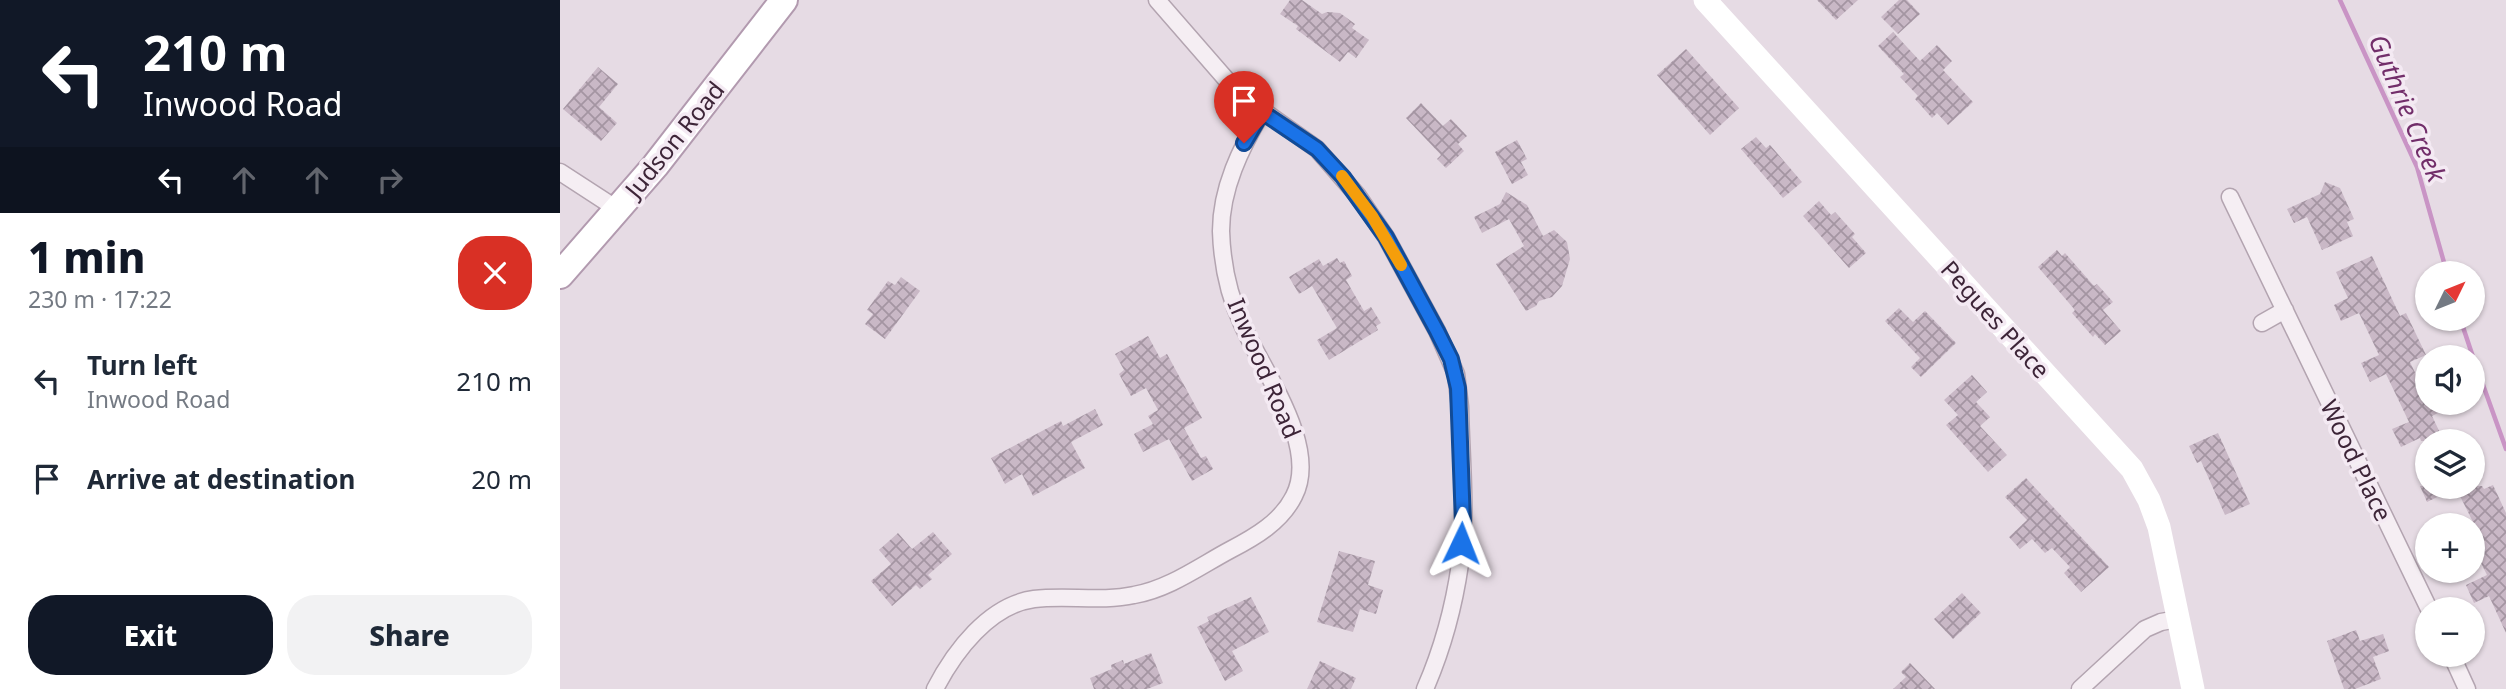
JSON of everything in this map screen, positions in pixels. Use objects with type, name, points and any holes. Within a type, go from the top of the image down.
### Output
[{"type":"main road","name":"Judson Road","points":[[560,275],[655,166],[784,0]]},
{"type":"street","points":[[1157,0],[1221,76],[1262,112],[1317,149],[1358,196],[1386,237],[1437,331],[1455,374],[1460,407],[1463,523],[1460,563],[1440,649],[1425,689]]},
{"type":"street","name":"Pegues Place","points":[[1705,0],[2132,469],[2150,500],[2159,527],[2193,689]]},
{"type":"street","name":"Inwood Road","points":[[935,689],[957,652],[987,623],[1009,607],[1032,599],[1121,598],[1151,591],[1261,532],[1280,516],[1295,494],[1300,480],[1299,446],[1286,412],[1241,323],[1228,281],[1223,253],[1221,229],[1230,180],[1244,143],[1262,112]]},
{"type":"street","points":[[560,172],[617,209]]},
{"type":"street","name":"Wood Place","points":[[2230,197],[2423,597]]},
{"type":"street","points":[[2262,323],[2285,310]]},
{"type":"street","points":[[2080,689],[2145,629],[2178,619]]},
{"type":"street","points":[[2457,667],[2467,689]]},
{"type":"building","points":[[1290,0],[1302,0],[1322,14],[1340,13],[1355,24],[1352,28],[1369,40],[1356,58],[1348,52],[1340,62],[1280,14]]},
{"type":"building","points":[[1817,0],[1858,0],[1836,20]]},
{"type":"building","points":[[1899,0],[1907,0],[1920,14],[1898,34],[1881,17]]},
{"type":"building","points":[[1893,32],[1920,61],[1937,45],[1952,61],[1943,70],[1973,102],[1948,125],[1937,113],[1932,118],[1915,99],[1918,96],[1900,77],[1904,74],[1878,46]]},
{"type":"building","points":[[1686,49],[1739,108],[1710,135],[1657,75]]},
{"type":"building","points":[[598,67],[618,84],[599,107],[617,123],[601,141],[563,109]]},
{"type":"building","points":[[1421,103],[1443,126],[1451,119],[1467,136],[1458,144],[1464,151],[1446,168],[1437,159],[1441,155],[1406,118]]},
{"type":"building","points":[[1756,137],[1766,148],[1770,145],[1802,182],[1783,198],[1741,149]]},
{"type":"building","points":[[1517,140],[1527,159],[1521,162],[1528,175],[1512,184],[1495,152]]},
{"type":"building","points":[[2325,182],[2340,188],[2354,219],[2347,222],[2353,236],[2322,250],[2307,217],[2294,223],[2287,209],[2320,194]]},
{"type":"building","points":[[1506,192],[1527,205],[1543,236],[1554,230],[1567,242],[1570,259],[1562,286],[1552,297],[1539,301],[1536,306],[1526,311],[1496,264],[1524,246],[1509,219],[1482,233],[1474,217],[1500,204]]},
{"type":"building","points":[[1819,201],[1831,215],[1835,212],[1855,234],[1852,237],[1866,253],[1849,268],[1803,216]]},
{"type":"building","points":[[2057,250],[2062,256],[2065,253],[2094,286],[2097,284],[2113,302],[2103,310],[2121,331],[2105,345],[2095,334],[2093,337],[2072,313],[2075,310],[2038,267]]},
{"type":"building","points":[[2372,256],[2400,316],[2406,313],[2421,345],[2415,345],[2415,360],[2410,362],[2415,372],[2415,415],[2434,415],[2432,416],[2438,429],[2415,429],[2415,440],[2401,447],[2392,429],[2409,422],[2386,374],[2370,382],[2361,363],[2379,355],[2359,313],[2341,321],[2334,305],[2348,298],[2336,272]]},
{"type":"building","points":[[1337,258],[1340,263],[1344,261],[1352,276],[1346,280],[1364,311],[1371,307],[1381,323],[1376,326],[1378,330],[1329,360],[1317,340],[1337,328],[1312,286],[1299,294],[1289,277],[1319,259],[1323,266]]},
{"type":"building","points":[[901,277],[920,291],[885,339],[865,324],[873,314],[867,310],[888,281],[895,285]]},
{"type":"building","points":[[1899,308],[1913,322],[1925,311],[1956,343],[1921,377],[1911,367],[1920,358],[1885,321]]},
{"type":"building","points":[[1148,336],[1160,358],[1167,354],[1202,418],[1184,428],[1201,458],[1206,456],[1213,469],[1192,481],[1169,439],[1143,452],[1134,434],[1153,424],[1148,416],[1158,410],[1146,388],[1131,396],[1119,374],[1124,370],[1115,354]]},
{"type":"building","points":[[1972,375],[1987,392],[1976,402],[1990,417],[1980,426],[2007,455],[1988,472],[1946,425],[1958,415],[1944,400]]},
{"type":"building","points":[[1095,409],[1103,425],[1071,442],[1085,468],[1033,496],[1022,474],[1005,484],[991,458],[1061,421],[1063,426]]},
{"type":"building","points":[[2218,433],[2250,504],[2225,515],[2201,461],[2197,463],[2189,446]]},
{"type":"building","points":[[2026,478],[2109,567],[2081,592],[2064,573],[2070,567],[2052,548],[2045,553],[2032,539],[2020,549],[2009,537],[2027,520],[2005,497]]},
{"type":"building","points":[[2493,485],[2506,513],[2506,633],[2489,596],[2471,597],[2466,585],[2485,583],[2485,513],[2468,513],[2462,499],[2485,499],[2485,489]]},
{"type":"building","points":[[933,532],[952,554],[928,575],[932,579],[920,589],[916,585],[892,606],[871,581],[891,564],[879,550],[898,533],[912,549]]},
{"type":"building","points":[[1339,551],[1375,561],[1368,585],[1383,590],[1376,614],[1360,609],[1353,632],[1317,622]]},
{"type":"building","points":[[1962,593],[1981,613],[1953,639],[1934,619]]},
{"type":"building","points":[[1251,597],[1269,632],[1232,651],[1243,671],[1225,681],[1197,627],[1209,621],[1207,617]]},
{"type":"building","points":[[2356,630],[2360,641],[2383,634],[2389,651],[2373,657],[2381,679],[2355,689],[2344,689],[2327,641]]},
{"type":"building","points":[[1151,653],[1163,683],[1147,689],[1094,689],[1090,678],[1112,669],[1111,665],[1123,660],[1124,664]]},
{"type":"building","points":[[1320,661],[1356,678],[1351,689],[1307,689]]},
{"type":"building","points":[[1910,663],[1935,689],[1893,689],[1906,677],[1901,672]]},
{"type":"waterway","name":"Guthrie Creek","points":[[2340,0],[2417,167],[2444,261]]},
{"type":"waterway","name":"Guthrie Creek","points":[[2464,331],[2469,345]]},
{"type":"waterway","name":"Guthrie Creek","points":[[2485,390],[2506,449]]},
{"type":"slow traffic","points":[[1342,176],[1386,237],[1401,265]]},
{"type":"route","points":[[1244,143],[1262,112],[1317,149],[1358,196],[1386,237],[1437,331],[1451,359],[1458,388],[1463,523],[1461,543]]}]
